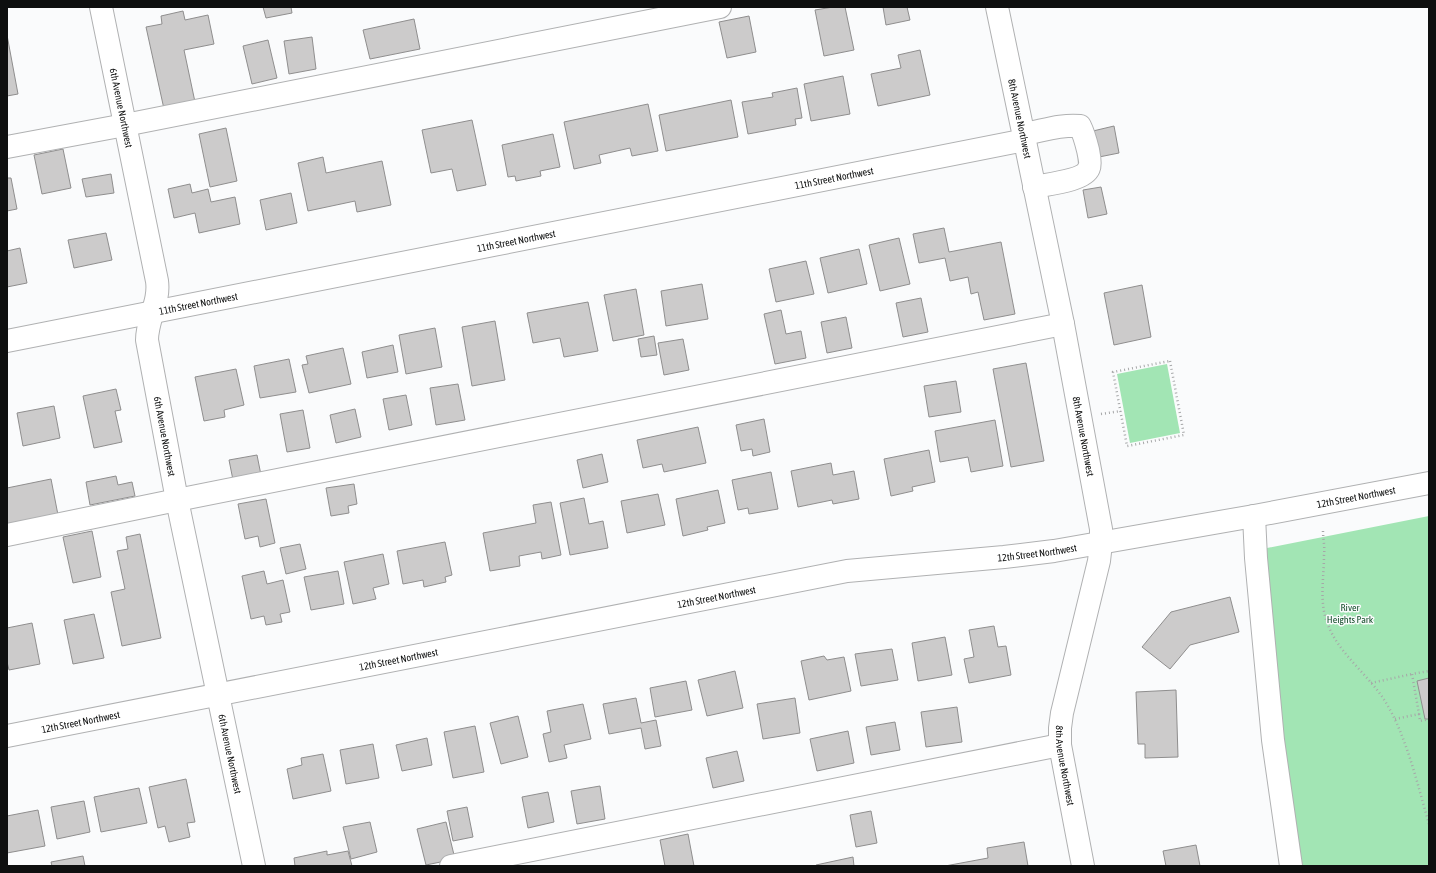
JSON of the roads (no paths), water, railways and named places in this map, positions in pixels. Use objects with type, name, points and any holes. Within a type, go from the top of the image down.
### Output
[{"type":"street","name":"6th Avenue Northwest","points":[[101,7],[157,281],[158,293],[148,324],[147,340],[177,500],[254,866]]},
{"type":"street","points":[[7,147],[720,7]]},
{"type":"street","name":"8th Avenue Northwest","points":[[997,7],[1063,324],[1099,511],[1101,529],[1099,561],[1062,713],[1060,728],[1060,745],[1083,866]]},
{"type":"street","name":"11th Street Northwest","points":[[7,341],[1024,137],[1061,126],[1080,126],[1088,152],[1090,167],[1086,173],[1073,179],[1034,187]]},
{"type":"street","points":[[7,535],[1063,324]]},
{"type":"street","name":"12th Street Northwest","points":[[7,736],[847,571],[1054,552],[1429,483]]},
{"type":"street","points":[[1254,516],[1256,558],[1273,740],[1291,866]]},
{"type":"street","points":[[451,866],[1060,745]]},
{"type":"park label","name":"River Heights Park","points":[[1350,612]]}]
